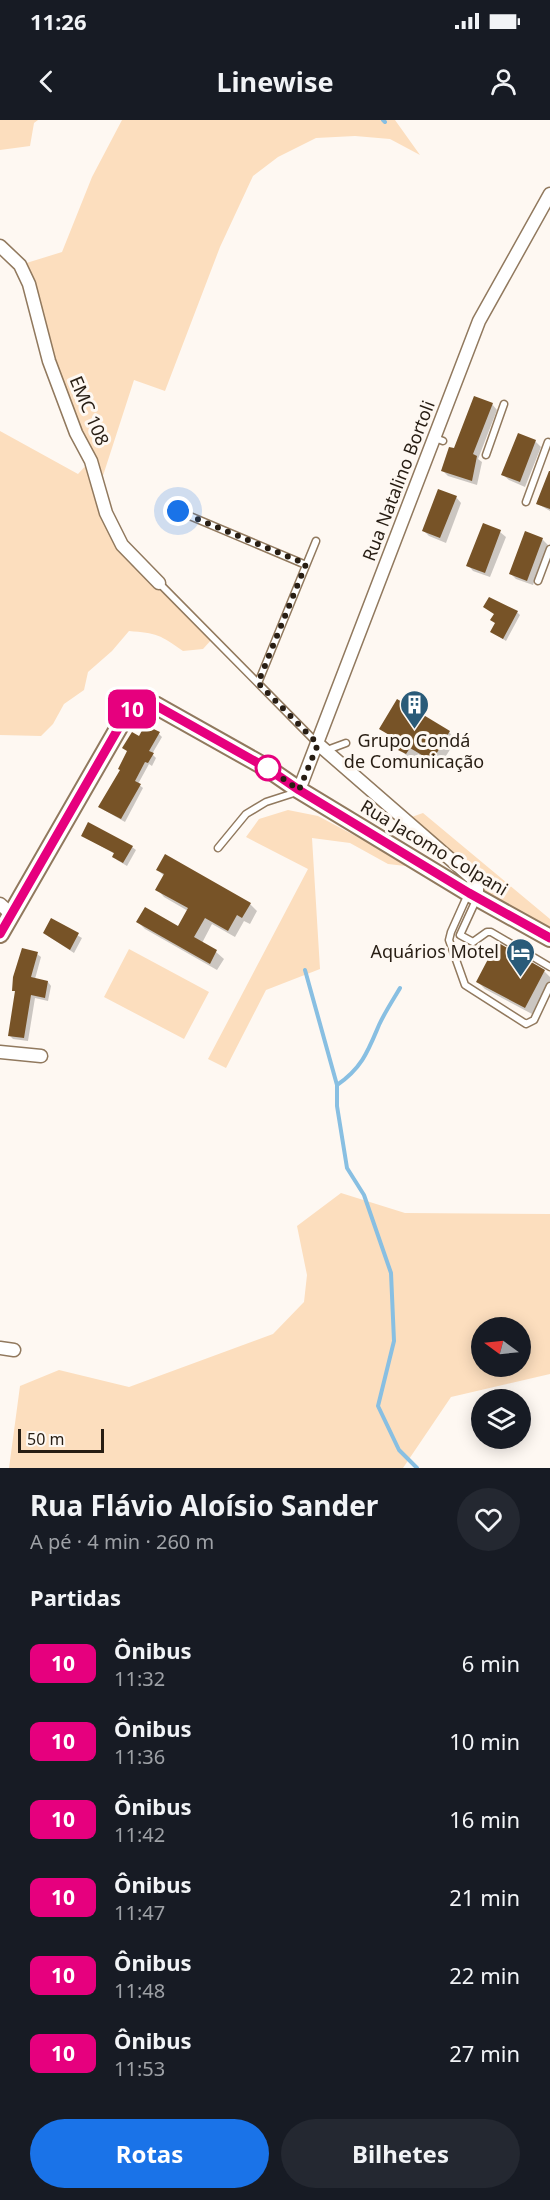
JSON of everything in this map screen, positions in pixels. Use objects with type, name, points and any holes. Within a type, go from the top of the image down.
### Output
[{"type":"street","name":"Rua Natalino Bortoli","points":[[299,790],[322,748],[439,439],[479,321],[550,194]]},
{"type":"street","name":"EMC 108","points":[[0,246],[20,266],[28,284],[50,362],[76,433],[91,461],[106,513],[122,545],[159,583]]},
{"type":"street","name":"Rua Jacomo Colpani","points":[[5,909],[126,715],[140,703],[155,705],[267,768],[473,896],[550,938]]},
{"type":"street","points":[[322,748],[472,878],[477,887],[473,896]]},
{"type":"street","points":[[0,934],[5,909]]},
{"type":"street","points":[[0,1052],[41,1056]]},
{"type":"street","points":[[0,1348],[14,1350]]},
{"type":"lane","points":[[486,455],[504,404]]},
{"type":"lane","points":[[526,502],[548,442]]},
{"type":"lane","points":[[178,511],[306,564]]},
{"type":"lane","points":[[258,683],[316,541]]},
{"type":"lane","points":[[538,582],[550,549]]},
{"type":"lane","points":[[159,583],[322,748],[346,743]]},
{"type":"lane","points":[[218,848],[246,814],[266,802],[294,794],[299,790]]},
{"type":"lane","points":[[473,896],[460,935],[473,942],[487,932],[491,932],[550,967]]},
{"type":"lane","points":[[473,896],[451,932],[450,940],[465,985],[526,1024],[534,1020],[550,986]]},
{"type":"shaded area","points":[[0,120],[38,120],[34,123],[30,146],[0,150]]},
{"type":"shaded area","points":[[122,120],[395,120],[420,155],[390,139],[355,136],[316,138],[278,157],[253,176],[220,247],[165,391],[134,380],[99,488],[122,545],[213,638],[203,649],[183,651],[158,636],[129,631],[112,651],[88,672],[84,690],[64,704],[53,724],[41,736],[0,735],[0,431],[78,474],[90,461],[20,265],[62,252],[92,177]]},
{"type":"shaded area","points":[[288,810],[318,816],[414,867],[388,864],[350,843],[312,838],[320,969],[266,990],[226,1068],[208,1059],[308,869],[246,837],[259,819]]},
{"type":"shaded area","points":[[423,813],[550,919],[550,938],[477,898],[477,887],[403,820]]},
{"type":"shaded area","points":[[129,949],[209,992],[184,1039],[104,997]]},
{"type":"shaded area","points":[[341,1193],[405,1213],[550,1214],[550,1374],[485,1389],[471,1389],[471,1392],[451,1397],[403,1468],[9,1468],[20,1386],[59,1370],[129,1387],[273,1334],[304,1302],[307,1275],[297,1226]]},
{"type":"building","points":[[474,396],[493,403],[473,454],[477,456],[472,481],[441,471],[449,447],[454,448]]},
{"type":"building","points":[[518,433],[536,440],[520,482],[501,475]]},
{"type":"building","points":[[550,471],[550,509],[536,504]]},
{"type":"building","points":[[438,489],[457,496],[440,538],[422,531]]},
{"type":"building","points":[[483,523],[501,530],[485,573],[466,566]]},
{"type":"building","points":[[525,531],[543,538],[527,581],[509,574]]},
{"type":"building","points":[[489,597],[518,611],[503,639],[490,632],[495,623],[490,620],[494,614],[483,607]]},
{"type":"building","name":"Grupo Condá de Comunicação","points":[[397,699],[450,731],[432,761],[410,748],[406,754],[398,750],[403,743],[379,729]]},
{"type":"building","points":[[145,725],[160,732],[149,751],[154,753],[148,763],[145,762],[135,781],[141,784],[121,819],[98,807],[120,770],[118,769],[127,751],[122,748],[132,732],[139,736]]},
{"type":"building","points":[[88,822],[133,846],[123,863],[112,857],[114,853],[81,836]]},
{"type":"building","points":[[165,854],[251,903],[242,918],[237,915],[228,931],[205,918],[194,937],[217,950],[210,964],[136,922],[145,907],[178,926],[188,908],[155,890],[164,874],[156,870]]},
{"type":"building","points":[[51,918],[79,933],[70,950],[43,933]]},
{"type":"building","points":[[497,942],[545,970],[525,1008],[476,982]]},
{"type":"building","points":[[22,948],[38,952],[31,977],[48,981],[45,998],[31,995],[24,1038],[8,1036],[15,991],[12,991],[13,977]]},
{"type":"waterway","points":[[305,970],[337,1085],[337,1106],[347,1168],[364,1195],[391,1273],[394,1341],[378,1406],[399,1450],[417,1468]]},
{"type":"waterway","points":[[337,1085],[353,1072],[363,1058],[381,1020],[400,988]]},
{"type":"bus line","name":"10","points":[[0,934],[126,715],[134,706],[146,702],[267,768],[299,790],[469,893],[550,938]]},
{"type":"place","name":"Grupo Condá de Comunicação","points":[[414,730]]},
{"type":"place","name":"Aquários Motel","points":[[520,978]]},
{"type":"route","points":[[178,511],[306,564],[258,683],[318,744],[299,790],[268,768]]}]
